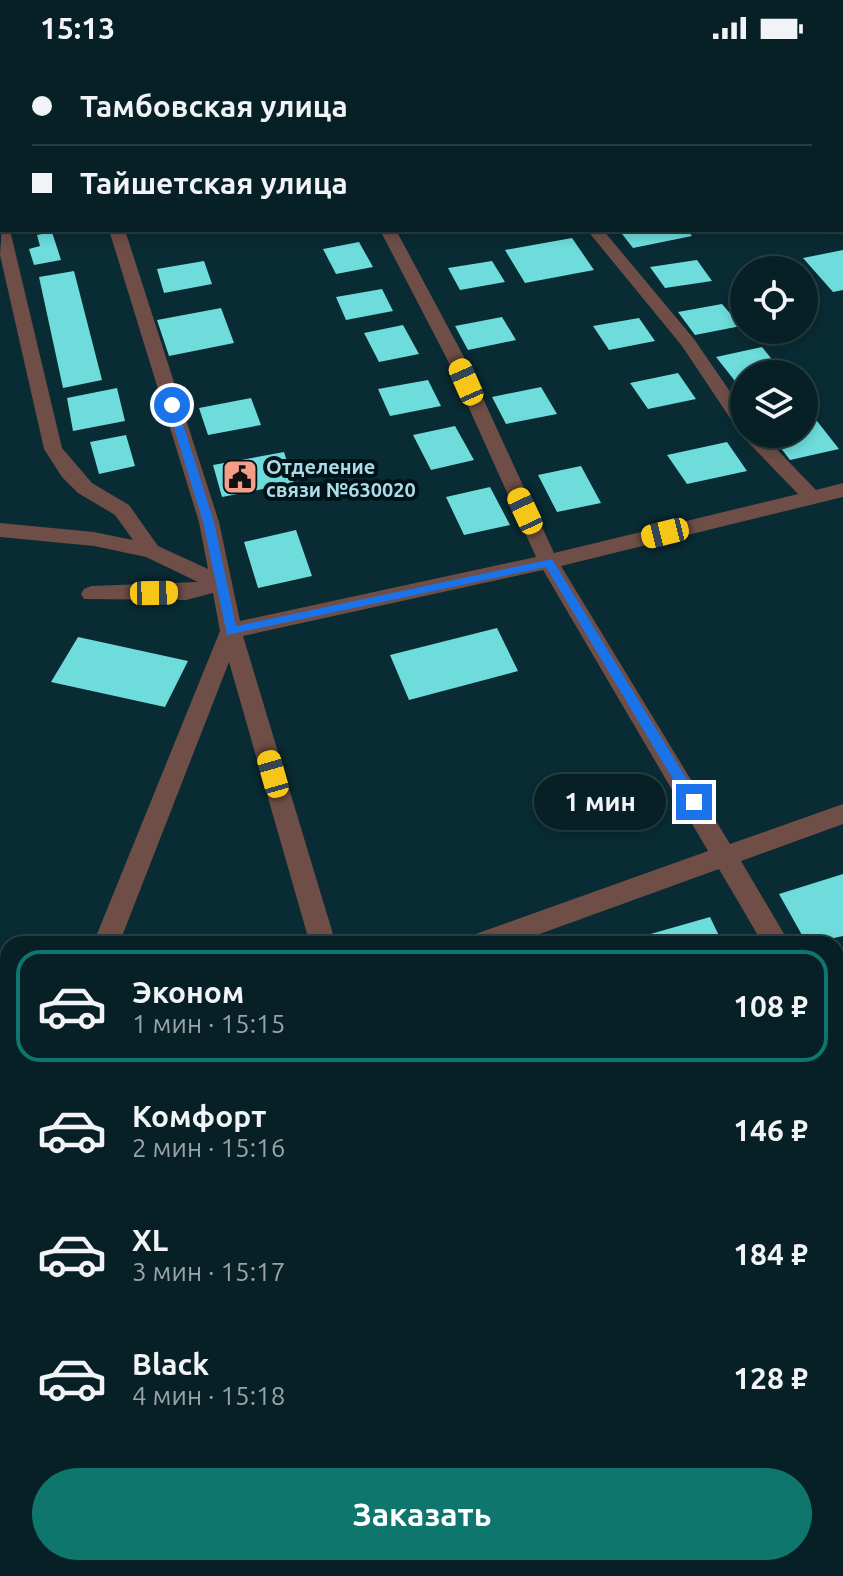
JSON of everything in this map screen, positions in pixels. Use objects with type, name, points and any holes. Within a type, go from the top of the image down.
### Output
[{"type":"street","points":[[3,232],[53,449],[85,488],[122,510],[151,551]]},
{"type":"street","points":[[118,232],[209,522],[231,631],[321,936]]},
{"type":"street","points":[[389,232],[455,357],[548,562],[772,936]]},
{"type":"street","points":[[597,232],[688,343],[730,405]]},
{"type":"street","points":[[765,448],[811,496]]},
{"type":"street","points":[[231,631],[548,562],[843,490]]},
{"type":"street","points":[[0,530],[94,539],[151,551],[221,584]]},
{"type":"street","points":[[91,594],[186,592],[221,584]]},
{"type":"street","points":[[109,936],[231,631]]},
{"type":"street","points":[[501,936],[843,814]]},
{"type":"building","points":[[52,232],[61,260],[34,265],[29,249],[40,246],[37,235]]},
{"type":"building","points":[[621,232],[689,232],[692,236],[633,248]]},
{"type":"building","points":[[572,238],[594,270],[525,283],[505,250]]},
{"type":"building","points":[[359,242],[373,267],[336,274],[323,249]]},
{"type":"building","points":[[843,250],[843,290],[833,292],[818,275],[818,256],[813,256]]},
{"type":"building","points":[[697,260],[712,281],[665,288],[650,267]]},
{"type":"building","points":[[204,261],[212,284],[164,293],[157,269]]},
{"type":"building","points":[[492,261],[505,282],[460,290],[448,268]]},
{"type":"building","points":[[74,271],[102,380],[63,388],[39,277]]},
{"type":"building","points":[[382,289],[393,311],[346,320],[336,297]]},
{"type":"building","points":[[722,304],[730,313],[730,328],[695,335],[678,312]]},
{"type":"building","points":[[221,308],[234,343],[169,356],[157,320]]},
{"type":"building","points":[[502,317],[516,340],[468,350],[455,326]]},
{"type":"building","points":[[639,318],[655,341],[609,350],[593,326]]},
{"type":"building","points":[[403,325],[419,354],[379,362],[364,333]]},
{"type":"building","points":[[762,347],[772,360],[730,360],[730,375],[716,357]]},
{"type":"building","points":[[678,373],[696,399],[648,409],[630,383]]},
{"type":"building","points":[[428,380],[441,406],[390,416],[378,389]]},
{"type":"building","points":[[541,387],[557,414],[506,424],[492,397]]},
{"type":"building","points":[[117,388],[125,421],[73,431],[67,398]]},
{"type":"building","points":[[251,398],[261,425],[208,435],[199,408]]},
{"type":"building","points":[[818,422],[839,449],[790,460],[781,448],[818,448]]},
{"type":"building","points":[[455,426],[474,460],[431,470],[413,435]]},
{"type":"building","points":[[126,435],[135,466],[99,474],[90,442]]},
{"type":"building","points":[[727,442],[747,471],[687,484],[667,455]]},
{"type":"building","points":[[284,452],[294,483],[222,497],[213,465]]},
{"type":"building","points":[[581,466],[601,503],[557,512],[538,475]]},
{"type":"building","points":[[490,487],[510,525],[464,535],[446,497]]},
{"type":"building","points":[[296,530],[312,576],[258,588],[244,542]]},
{"type":"building","points":[[497,628],[518,671],[409,700],[390,655]]},
{"type":"building","points":[[78,637],[188,661],[165,707],[51,682]]},
{"type":"building","points":[[843,874],[843,936],[803,936],[779,894]]},
{"type":"building","points":[[710,917],[719,936],[644,936]]},
{"type":"place","name":"Отделение связи №630020","points":[[240,477]]},
{"type":"route","points":[[172,405],[209,522],[231,631],[548,562],[694,802]]}]
